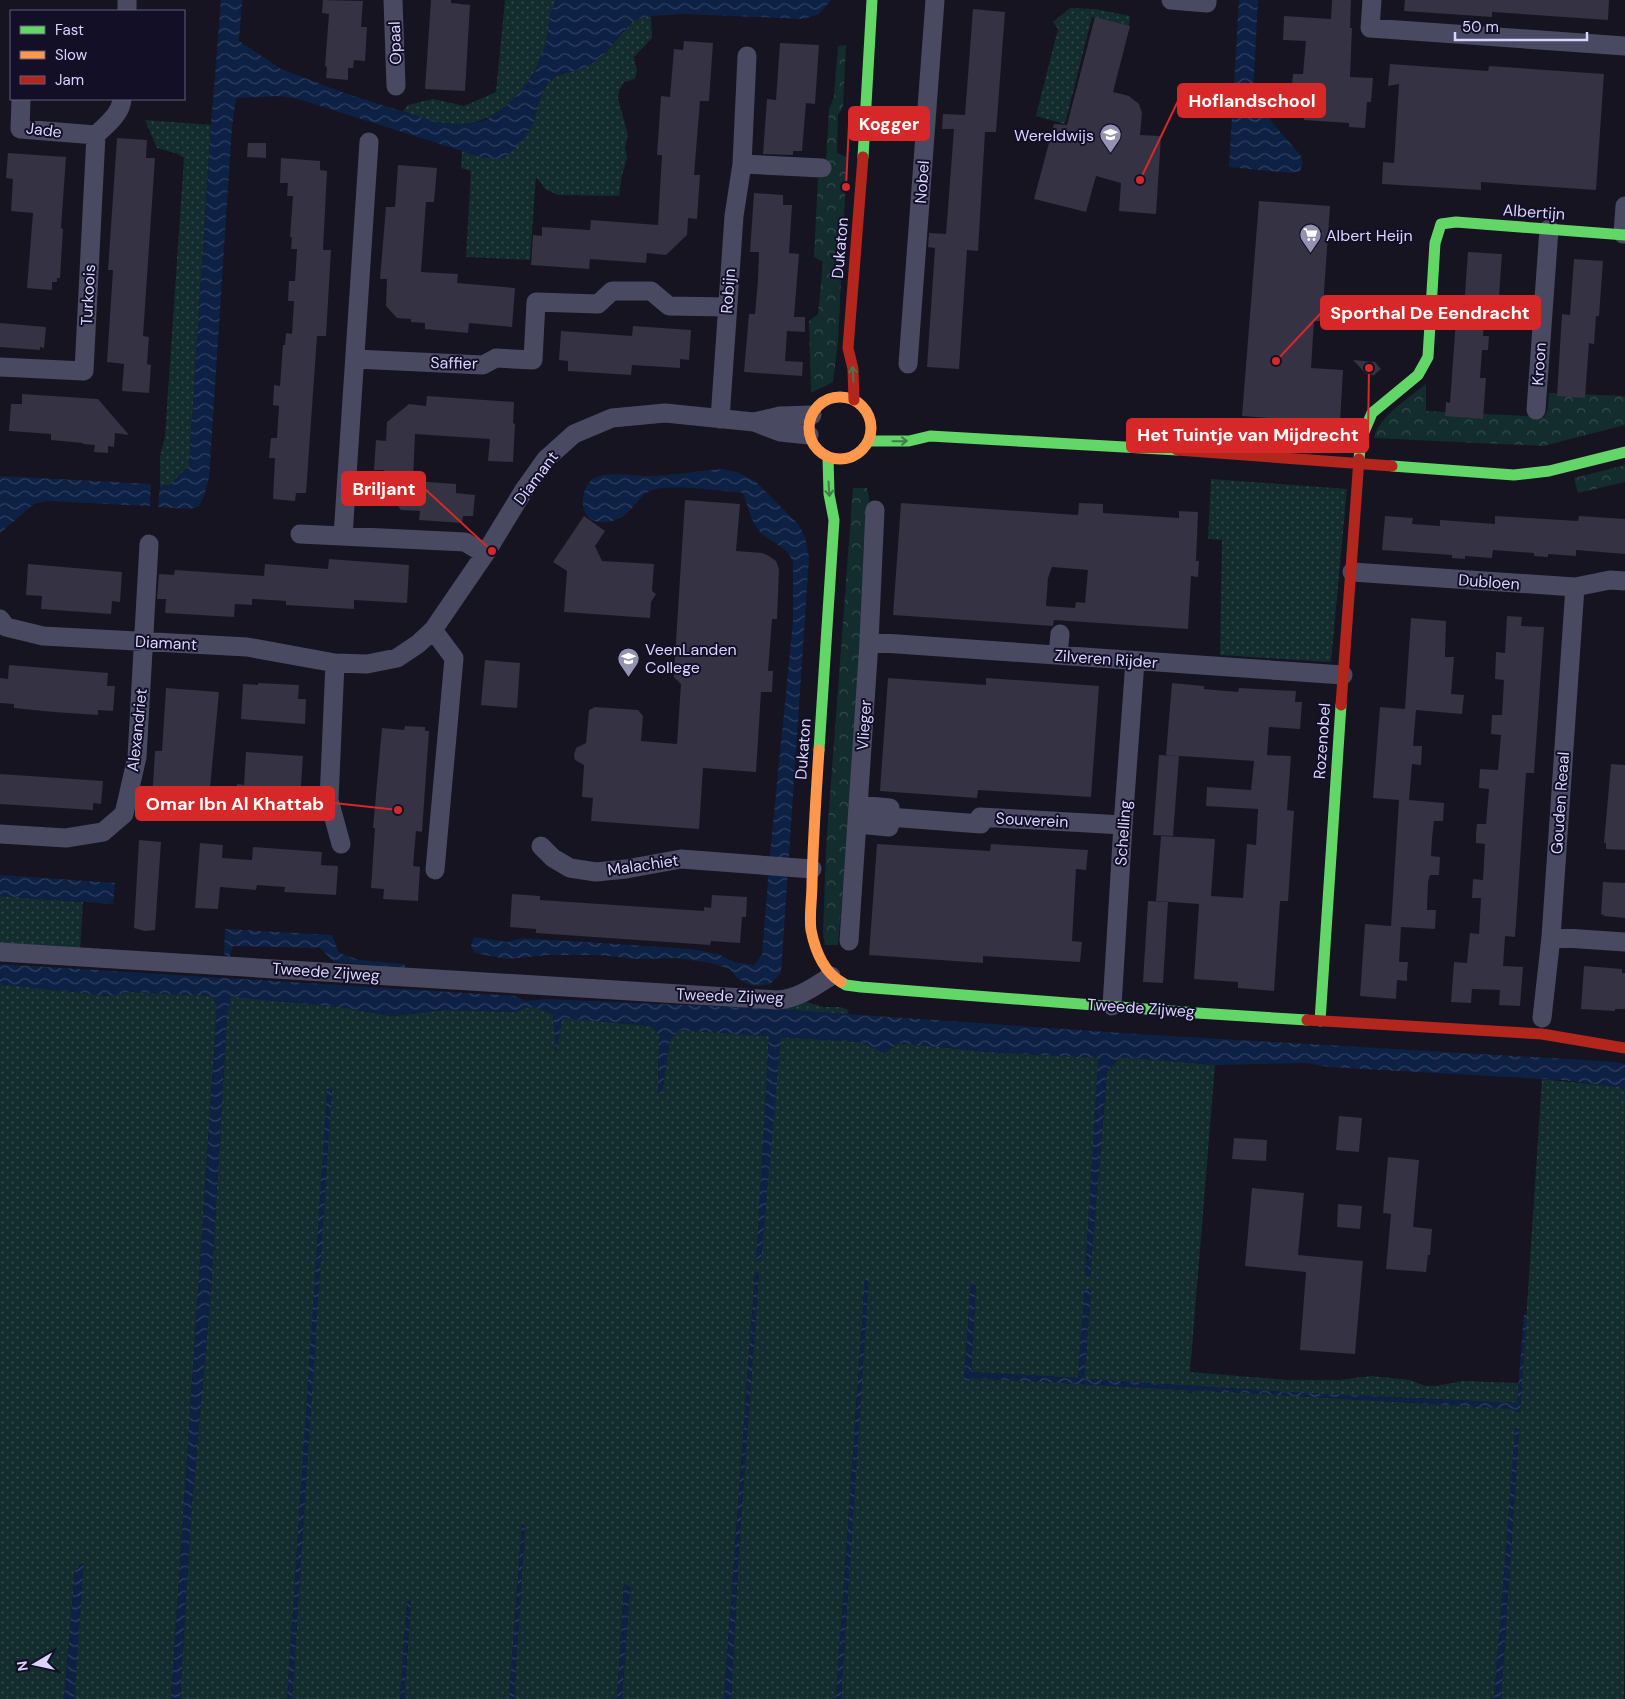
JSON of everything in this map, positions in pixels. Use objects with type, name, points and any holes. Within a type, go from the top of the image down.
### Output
[{"type":"street","name":"Opaal","points":[[393,0],[396,86]]},
{"type":"street","name":"Dukaton","points":[[854,400],[853,369],[848,348],[861,189],[872,0]]},
{"type":"street","name":"Nobel","points":[[908,364],[935,0]]},
{"type":"street","points":[[1171,0],[1207,2],[1207,0]]},
{"type":"street","points":[[1372,0],[1370,28],[1625,46]]},
{"type":"street","name":"Robijn","points":[[720,419],[734,216],[742,164],[747,56]]},
{"type":"street","name":"Jade","points":[[22,100],[20,129],[96,134]]},
{"type":"street","points":[[96,134],[112,119],[122,104],[122,100]]},
{"type":"street","name":"Turkoois","points":[[0,367],[84,372],[96,134]]},
{"type":"street","points":[[343,536],[369,142]]},
{"type":"street","points":[[742,164],[822,168]]},
{"type":"street","points":[[1624,235],[1625,206]]},
{"type":"street","name":"Albertijn","points":[[1441,224],[1456,222],[1624,235]]},
{"type":"street","name":"Rozenobel","points":[[1320,1021],[1361,439],[1372,413],[1418,375],[1428,357],[1435,243],[1441,224]]},
{"type":"street","name":"Kroon","points":[[1536,410],[1549,229]]},
{"type":"street","name":"Saffier","points":[[355,359],[483,365],[496,358],[533,360],[536,302],[598,304],[612,291],[651,292],[669,306],[727,307]]},
{"type":"street","name":"Dukaton","points":[[839,366],[848,348]]},
{"type":"street","points":[[835,392],[854,400],[862,406],[875,423],[869,441],[864,449],[847,459],[837,460],[828,457],[813,444],[809,435],[812,415],[817,407],[835,392]]},
{"type":"street","name":"Diamant","points":[[0,619],[6,627],[43,636],[247,647],[335,663],[367,664],[397,658],[418,644],[433,630],[546,459],[574,434],[612,418],[665,413],[754,422],[780,432],[809,435]]},
{"type":"street","name":"Diamant","points":[[754,422],[780,416],[812,415]]},
{"type":"street","points":[[911,428],[930,436]]},
{"type":"street","points":[[869,441],[909,440],[930,436],[1203,451],[1514,475],[1566,467],[1625,452]]},
{"type":"street","name":"Dukaton","points":[[828,457],[829,494],[834,520],[812,869],[811,928],[815,946],[831,976]]},
{"type":"street","points":[[846,474],[847,459]]},
{"type":"street","name":"Dukaton","points":[[834,520],[841,505]]},
{"type":"street","name":"Vlieger","points":[[849,941],[869,642],[875,510]]},
{"type":"street","points":[[300,534],[465,542],[485,554]]},
{"type":"street","name":"Alexandriet","points":[[0,834],[66,838],[104,832],[124,814],[137,757],[149,544]]},
{"type":"street","name":"Dubloen","points":[[1352,572],[1575,587],[1610,580],[1625,581]]},
{"type":"street","name":"Gouden Reaal","points":[[1542,1026],[1551,937],[1575,587]]},
{"type":"street","points":[[433,630],[454,658],[435,870]]},
{"type":"street","points":[[1058,656],[1060,634]]},
{"type":"street","name":"Zilveren Rijder","points":[[869,642],[1343,675]]},
{"type":"street","name":"Schelling","points":[[1112,1006],[1135,661]]},
{"type":"street","points":[[335,663],[329,800],[342,844]]},
{"type":"street","name":"Souverein","points":[[858,814],[889,827],[889,817],[981,824],[980,817],[1123,825]]},
{"type":"street","name":"Malachiet","points":[[541,846],[552,858],[570,868],[596,872],[626,869],[681,859],[812,869]]},
{"type":"street","points":[[1551,937],[1625,942]]},
{"type":"street","name":"Tweede Zijweg","points":[[0,952],[777,1000],[787,1000],[810,990],[831,976],[846,985],[861,987],[1320,1021],[1386,1031],[1542,1026],[1625,1048]]},
{"type":"green space","points":[[505,0],[556,0],[545,48],[529,80],[519,94],[493,115],[478,121],[461,124],[433,121],[403,111],[408,105],[433,99],[464,106],[496,92]]},
{"type":"green space","points":[[1070,8],[1095,9],[1130,16],[1129,26],[1092,17],[1065,124],[1036,116],[1058,29],[1053,22]]},
{"type":"green space","points":[[651,16],[652,38],[634,57],[637,71],[635,79],[624,82],[619,90],[618,98],[628,135],[625,147],[627,158],[619,196],[558,195],[545,189],[536,177],[530,260],[466,257],[471,171],[461,168],[462,151],[484,158],[534,122],[538,104],[546,85],[556,76],[587,67],[605,53],[634,20]]},
{"type":"green space","points":[[846,45],[843,107],[838,115],[837,153],[847,157],[838,342],[833,382],[811,393],[809,321],[818,314],[823,262],[814,257],[818,178],[825,178],[829,109],[834,97],[838,46]]},
{"type":"green space","points":[[145,120],[211,125],[189,466],[170,485],[160,486],[160,456],[165,436],[184,158],[178,154],[157,148]]},
{"type":"green space","points":[[1426,384],[1426,411],[1544,417],[1548,410],[1549,393],[1625,396],[1625,425],[1543,446],[1374,438],[1377,430],[1388,415]]},
{"type":"green space","points":[[1625,465],[1625,482],[1578,493],[1574,478]]},
{"type":"green space","points":[[1211,479],[1347,489],[1331,662],[1220,655],[1222,540],[1208,539]]},
{"type":"green space","points":[[853,488],[867,488],[869,498],[854,760],[838,945],[825,945],[823,934],[826,849]]},
{"type":"green space","points":[[0,896],[83,902],[80,951],[0,945]]},
{"type":"green space","points":[[0,984],[109,996],[130,992],[212,996],[217,1006],[171,1699],[74,1699],[83,1563],[75,1570],[64,1699],[0,1699]]},
{"type":"green space","points":[[230,996],[340,1007],[392,1016],[445,1010],[516,1012],[530,1007],[553,1015],[556,1052],[562,1018],[651,1026],[659,1034],[658,1094],[662,1093],[670,1040],[678,1030],[769,1036],[757,1261],[761,1259],[780,1037],[862,1042],[884,1053],[898,1043],[990,1052],[1099,1058],[1085,1276],[1090,1276],[1107,1072],[1120,1057],[1215,1065],[1190,1372],[1288,1380],[1339,1380],[1371,1376],[1410,1380],[1425,1386],[1463,1381],[1519,1383],[1517,1403],[1303,1393],[1084,1379],[1091,1290],[1085,1289],[1078,1378],[971,1372],[976,1284],[971,1283],[964,1380],[971,1378],[1188,1390],[1189,1393],[1194,1390],[1517,1409],[1520,1412],[1542,1079],[1620,1087],[1625,1091],[1624,1699],[1501,1699],[1519,1430],[1516,1428],[1494,1699],[841,1699],[868,1279],[865,1280],[836,1699],[731,1699],[739,1548],[759,1273],[755,1272],[724,1699],[622,1699],[630,1588],[624,1585],[617,1699],[514,1699],[525,1526],[522,1524],[509,1699],[404,1699],[411,1601],[407,1602],[400,1699],[292,1699],[331,1090],[328,1089],[287,1699],[180,1699],[191,1515],[211,1290],[227,1016]]},
{"type":"green space","points":[[804,1001],[823,1007],[840,1007],[849,1010],[847,1014],[774,1009]]},
{"type":"water","points":[[221,0],[242,0],[239,41],[281,69],[347,94],[423,118],[443,123],[462,124],[483,121],[501,111],[521,91],[535,72],[545,46],[551,12],[556,0],[831,0],[819,14],[804,19],[683,14],[651,16],[634,20],[605,53],[587,67],[556,76],[546,85],[538,104],[534,122],[522,141],[507,156],[499,159],[484,158],[298,99],[279,96],[236,98],[232,126],[209,478],[199,506],[190,509],[158,507],[160,486],[170,485],[189,466]]},
{"type":"water","points":[[1239,0],[1258,0],[1253,94],[1258,106],[1301,156],[1303,162],[1300,171],[1291,173],[1229,167]]},
{"type":"water","points":[[722,469],[739,473],[756,482],[798,524],[805,537],[809,558],[781,973],[770,984],[759,986],[747,984],[736,977],[730,969],[711,963],[677,958],[638,959],[599,955],[546,955],[507,959],[475,953],[471,946],[474,937],[507,942],[523,938],[691,949],[718,954],[734,962],[754,965],[762,955],[793,622],[793,562],[783,548],[766,537],[758,529],[752,519],[743,493],[660,488],[645,494],[626,514],[609,522],[597,522],[592,519],[587,515],[583,506],[583,495],[587,485],[599,476],[612,474],[655,476]]},
{"type":"water","points":[[0,476],[151,484],[150,506],[47,501],[34,504],[0,533]]},
{"type":"water","points":[[0,875],[115,883],[113,904],[0,896]]},
{"type":"water","points":[[225,929],[332,935],[339,953],[359,960],[405,964],[405,968],[334,962],[320,948],[233,946],[229,958],[224,953]]},
{"type":"water","points":[[0,964],[515,996],[526,1001],[546,999],[774,1009],[1136,1034],[1617,1062],[1625,1064],[1625,1091],[1620,1087],[1562,1080],[1329,1067],[1306,1063],[1215,1065],[1120,1057],[1107,1072],[1090,1277],[1085,1276],[1098,1058],[990,1052],[898,1043],[884,1053],[862,1042],[781,1037],[761,1260],[756,1261],[769,1036],[678,1030],[670,1040],[662,1093],[658,1094],[659,1034],[651,1026],[562,1018],[556,1055],[553,1015],[531,1007],[516,1012],[445,1010],[392,1016],[340,1007],[231,997],[227,1016],[211,1290],[191,1515],[180,1699],[171,1699],[217,1006],[212,996],[130,992],[109,996],[0,984]]},
{"type":"water","points":[[327,1089],[332,1089],[292,1699],[287,1699]]},
{"type":"water","points":[[755,1272],[759,1272],[739,1548],[731,1699],[724,1699]]},
{"type":"water","points":[[865,1279],[869,1279],[841,1699],[836,1699]]},
{"type":"water","points":[[971,1283],[976,1284],[971,1372],[1078,1378],[1084,1289],[1091,1289],[1084,1379],[1303,1393],[1517,1403],[1524,1314],[1527,1315],[1520,1412],[1516,1412],[1516,1409],[1194,1390],[1192,1394],[1187,1390],[971,1378],[969,1381],[964,1380]]},
{"type":"water","points":[[1515,1428],[1519,1429],[1501,1699],[1494,1699]]},
{"type":"water","points":[[522,1524],[525,1526],[514,1699],[509,1699]]},
{"type":"water","points":[[84,1563],[74,1699],[64,1699],[75,1570]]},
{"type":"water","points":[[624,1584],[630,1587],[622,1699],[617,1699]]},
{"type":"water","points":[[411,1601],[404,1699],[400,1699],[407,1602]]},
{"type":"building","points":[[323,0],[363,1],[361,27],[367,27],[365,61],[354,60],[353,68],[348,68],[348,80],[326,78],[327,67],[325,66],[329,14],[322,13]]},
{"type":"building","points":[[431,0],[451,0],[451,3],[470,5],[465,91],[425,89]]},
{"type":"building","points":[[1332,0],[1351,0],[1350,77],[1373,78],[1371,102],[1367,102],[1365,128],[1349,127],[1349,123],[1304,120],[1306,99],[1291,98],[1293,74],[1303,74],[1306,41],[1283,40],[1284,16],[1331,19]]},
{"type":"building","points":[[1405,0],[1609,0],[1608,20],[1492,12],[1492,17],[1404,11]]},
{"type":"building","points":[[973,9],[1005,12],[996,132],[985,132],[978,251],[967,250],[959,369],[927,367],[935,248],[928,247],[929,233],[946,234],[954,129],[942,129],[943,114],[965,115]]},
{"type":"building","points":[[1095,17],[1130,26],[1113,92],[1129,96],[1139,104],[1142,113],[1140,135],[1161,136],[1156,214],[1119,211],[1121,183],[1096,176],[1086,212],[1034,199],[1054,124],[1067,125]]},
{"type":"building","points":[[684,41],[713,43],[709,101],[700,101],[694,175],[700,175],[697,219],[688,218],[687,235],[666,255],[647,253],[646,263],[590,259],[589,269],[531,265],[533,235],[542,236],[542,227],[590,230],[591,220],[658,225],[662,155],[657,155],[661,96],[670,97],[674,49],[683,50]]},
{"type":"building","points":[[780,43],[819,45],[815,104],[806,103],[802,151],[793,151],[793,155],[763,154],[767,99],[776,100]]},
{"type":"building","points":[[1390,64],[1488,71],[1489,66],[1604,74],[1596,190],[1481,182],[1481,190],[1382,184],[1383,162],[1394,163],[1399,84],[1388,86]]},
{"type":"building","points":[[117,138],[147,140],[146,158],[155,158],[143,336],[149,337],[147,364],[151,365],[149,393],[122,391],[124,364],[107,362],[113,270],[108,270]]},
{"type":"building","points":[[248,143],[266,143],[266,158],[247,157]]},
{"type":"building","points":[[8,153],[66,157],[60,278],[57,278],[57,282],[52,282],[52,290],[27,288],[33,213],[11,211],[13,179],[6,178]]},
{"type":"building","points":[[281,158],[320,161],[320,170],[327,171],[323,250],[331,250],[326,336],[317,336],[306,493],[296,493],[295,501],[273,499],[275,458],[269,458],[271,438],[277,438],[279,406],[273,405],[274,385],[280,386],[283,345],[285,345],[286,333],[292,334],[294,301],[288,301],[289,281],[295,281],[297,249],[291,249],[293,196],[287,196],[288,183],[280,183]]},
{"type":"building","points":[[398,165],[437,168],[434,202],[426,202],[421,272],[458,274],[457,283],[515,288],[512,327],[469,323],[468,333],[425,329],[425,323],[397,318],[386,306],[387,279],[380,279],[386,207],[395,207]]},
{"type":"building","points":[[754,193],[783,195],[783,205],[792,205],[789,253],[799,254],[794,317],[805,317],[805,332],[787,331],[785,361],[803,362],[802,376],[744,372],[749,314],[755,314],[758,280],[759,252],[750,252]]},
{"type":"building","points":[[1259,201],[1330,206],[1322,321],[1314,321],[1311,368],[1343,370],[1340,423],[1242,416]]},
{"type":"building","points":[[1468,252],[1502,254],[1498,310],[1485,309],[1483,336],[1489,336],[1488,350],[1482,350],[1480,378],[1486,378],[1483,419],[1445,416],[1446,402],[1450,403],[1457,306],[1464,307]]},
{"type":"building","points":[[1574,259],[1603,261],[1599,316],[1596,316],[1594,344],[1589,343],[1585,398],[1557,396],[1562,314],[1570,315]]},
{"type":"building","points":[[0,323],[46,327],[44,348],[40,347],[40,350],[0,347]]},
{"type":"building","points":[[633,326],[691,330],[689,360],[680,359],[680,368],[632,365],[631,375],[568,371],[568,361],[559,360],[561,331],[632,336]]},
{"type":"building","points":[[1353,360],[1375,362],[1381,369],[1374,375],[1366,374]]},
{"type":"building","points":[[22,394],[98,399],[129,435],[115,433],[114,447],[108,446],[108,453],[94,452],[95,445],[51,440],[51,434],[9,431],[11,404],[22,404]]},
{"type":"building","points":[[427,396],[514,402],[513,462],[488,461],[490,439],[415,434],[413,481],[456,484],[456,493],[475,495],[473,516],[463,516],[462,523],[419,520],[420,511],[401,510],[383,488],[384,470],[374,470],[376,440],[386,441],[387,422],[409,404],[426,406]]},
{"type":"building","points":[[685,500],[740,504],[736,551],[762,553],[776,561],[779,569],[777,619],[772,619],[768,671],[773,671],[772,692],[761,692],[756,772],[703,768],[699,829],[591,821],[593,798],[582,797],[584,765],[575,760],[574,755],[576,748],[586,743],[589,710],[595,707],[638,710],[643,716],[641,741],[677,744],[681,684],[674,677],[674,673]]},
{"type":"building","points":[[901,503],[1078,515],[1079,503],[1103,504],[1103,513],[1179,518],[1179,511],[1198,512],[1196,561],[1199,561],[1198,577],[1191,576],[1188,629],[1054,620],[1053,626],[893,615]],"holes":[[[1052,567],[1088,570],[1085,603],[1076,602],[1075,608],[1046,606],[1048,578]]]},
{"type":"building","points":[[584,516],[605,531],[595,546],[602,561],[654,564],[652,591],[656,594],[651,602],[650,618],[564,612],[567,571],[553,562]]},
{"type":"building","points":[[1385,516],[1413,518],[1412,524],[1440,526],[1440,520],[1495,524],[1495,516],[1578,521],[1579,516],[1625,519],[1625,554],[1576,550],[1576,556],[1548,554],[1548,557],[1534,556],[1534,553],[1493,550],[1492,558],[1465,556],[1465,559],[1452,558],[1452,555],[1382,550]]},
{"type":"building","points":[[329,559],[409,565],[407,603],[354,600],[354,609],[286,605],[286,601],[252,599],[252,605],[235,604],[234,617],[165,613],[166,599],[157,599],[159,574],[174,575],[175,570],[264,576],[265,564],[328,569]]},
{"type":"building","points":[[28,564],[122,572],[120,602],[112,601],[111,614],[41,609],[42,596],[26,595]]},
{"type":"building","points":[[1507,616],[1522,617],[1521,626],[1544,627],[1534,773],[1526,773],[1515,937],[1505,936],[1503,966],[1523,967],[1520,1006],[1499,1005],[1500,990],[1472,989],[1471,1003],[1451,1002],[1454,962],[1467,963],[1470,933],[1479,934],[1481,898],[1472,898],[1473,879],[1483,880],[1485,844],[1476,843],[1476,834],[1477,824],[1486,824],[1489,789],[1479,788],[1480,769],[1498,770],[1501,735],[1491,734],[1492,715],[1502,715],[1504,680],[1495,679],[1496,652],[1505,653]]},
{"type":"building","points":[[1411,618],[1446,621],[1445,657],[1454,657],[1451,694],[1464,695],[1462,714],[1416,710],[1413,746],[1422,746],[1421,765],[1412,764],[1409,800],[1444,803],[1443,821],[1434,821],[1432,838],[1431,856],[1440,857],[1439,875],[1430,875],[1428,882],[1427,910],[1436,910],[1435,929],[1401,927],[1399,962],[1408,962],[1407,981],[1397,980],[1396,999],[1360,996],[1365,924],[1391,926],[1399,800],[1373,798],[1380,707],[1405,709]]},
{"type":"building","points":[[485,660],[520,663],[517,708],[481,705]]},
{"type":"building","points":[[9,665],[108,673],[107,686],[115,686],[113,711],[98,710],[98,715],[54,712],[14,708],[14,704],[0,703],[0,678],[8,679]]},
{"type":"building","points":[[888,678],[986,685],[986,678],[1099,686],[1091,797],[978,790],[977,798],[880,791]]},
{"type":"building","points":[[258,683],[299,685],[298,699],[306,699],[305,724],[241,719],[243,684],[258,685]]},
{"type":"building","points":[[1172,683],[1204,686],[1204,689],[1238,692],[1239,688],[1296,691],[1295,702],[1302,702],[1300,729],[1269,727],[1267,755],[1291,756],[1287,810],[1294,811],[1288,901],[1280,901],[1274,991],[1238,988],[1238,982],[1194,979],[1199,904],[1156,901],[1161,836],[1215,839],[1211,896],[1243,898],[1247,844],[1256,845],[1258,809],[1206,806],[1207,787],[1251,790],[1254,761],[1166,755]]},
{"type":"building","points":[[166,688],[219,692],[209,799],[176,797],[176,804],[152,802],[155,751],[162,751]]},
{"type":"building","points":[[405,726],[425,727],[425,731],[429,731],[422,832],[416,831],[413,866],[420,867],[418,901],[383,899],[384,889],[371,888],[375,828],[373,828],[382,728],[404,730]]},
{"type":"building","points":[[246,752],[303,756],[299,813],[235,808],[237,784],[244,785]]},
{"type":"building","points":[[1159,755],[1179,756],[1173,836],[1153,835]]},
{"type":"building","points":[[1611,764],[1625,765],[1625,850],[1606,849],[1606,843],[1604,843]]},
{"type":"building","points":[[0,774],[103,781],[101,804],[93,803],[93,810],[0,804]]},
{"type":"building","points":[[139,840],[161,842],[155,930],[145,931],[134,928]]},
{"type":"building","points":[[200,843],[223,845],[222,858],[252,860],[253,847],[322,852],[321,865],[338,866],[336,895],[284,892],[285,887],[257,885],[256,890],[220,887],[218,909],[195,908]]},
{"type":"building","points":[[877,844],[990,851],[991,844],[1088,850],[1086,870],[1076,869],[1072,941],[1082,942],[1080,962],[983,956],[983,963],[869,955]]},
{"type":"building","points":[[1603,882],[1625,883],[1625,918],[1601,914]]},
{"type":"building","points":[[512,894],[540,896],[540,900],[704,911],[704,907],[711,908],[712,895],[747,897],[746,917],[742,917],[740,943],[711,941],[710,945],[536,933],[536,929],[510,927]]},
{"type":"building","points":[[1148,901],[1168,902],[1163,983],[1143,982]]},
{"type":"building","points":[[1584,966],[1622,969],[1622,973],[1625,973],[1625,1009],[1615,1009],[1615,1011],[1581,1009]]},
{"type":"building","points":[[1339,1116],[1362,1118],[1359,1152],[1336,1150]]},
{"type":"building","points":[[1234,1138],[1267,1140],[1266,1161],[1232,1159]]},
{"type":"building","points":[[1388,1157],[1419,1160],[1413,1227],[1432,1229],[1430,1255],[1428,1255],[1426,1272],[1386,1269],[1391,1214],[1383,1213]]},
{"type":"building","points":[[1252,1188],[1304,1193],[1298,1255],[1363,1261],[1355,1354],[1300,1350],[1306,1272],[1245,1266]]},
{"type":"building","points":[[1338,1204],[1362,1206],[1360,1229],[1337,1227]]},
{"type":"traffic: fast","points":[[863,157],[872,0]]},
{"type":"traffic: fast","points":[[1359,459],[1361,439],[1372,413],[1418,375],[1428,357],[1435,243],[1441,224],[1456,222],[1625,235]]},
{"type":"traffic: fast","points":[[869,441],[909,441],[930,436],[1177,450]]},
{"type":"traffic: fast","points":[[1392,466],[1514,475],[1549,471],[1625,452]]},
{"type":"traffic: fast","points":[[819,750],[834,520],[829,494],[828,457]]},
{"type":"traffic: fast","points":[[1320,1021],[1341,705]]},
{"type":"traffic: fast","points":[[841,982],[846,985],[861,987],[1307,1020]]},
{"type":"traffic: slow","points":[[834,397],[846,397],[862,406],[869,416],[871,428],[869,440],[862,450],[846,459],[834,459],[823,454],[814,445],[809,434],[809,422],[814,411],[823,402],[834,397]]},
{"type":"traffic: slow","points":[[819,750],[810,925],[821,959],[829,972],[841,982]]},
{"type":"traffic: jam","points":[[854,400],[853,369],[848,348],[863,157]]},
{"type":"traffic: jam","points":[[1177,450],[1392,466]]},
{"type":"traffic: jam","points":[[1341,705],[1359,459]]},
{"type":"traffic: jam","points":[[1307,1020],[1542,1034],[1625,1048]]},
{"type":"place","name":"Wereldwijs","points":[[1110,154]]},
{"type":"place","name":"Hoflandschool","points":[[1140,180]]},
{"type":"place","name":"Kogger","points":[[846,187]]},
{"type":"place","name":"Albert Heijn","points":[[1310,254]]},
{"type":"place","name":"Sporthal De Eendracht","points":[[1276,361]]},
{"type":"place","name":"Het Tuintje van Mijdrecht","points":[[1369,368]]},
{"type":"place","name":"Briljant","points":[[492,551]]},
{"type":"place","name":"VeenLanden College","points":[[629,677]]},
{"type":"place","name":"Omar Ibn Al Khattab","points":[[398,810]]}]
